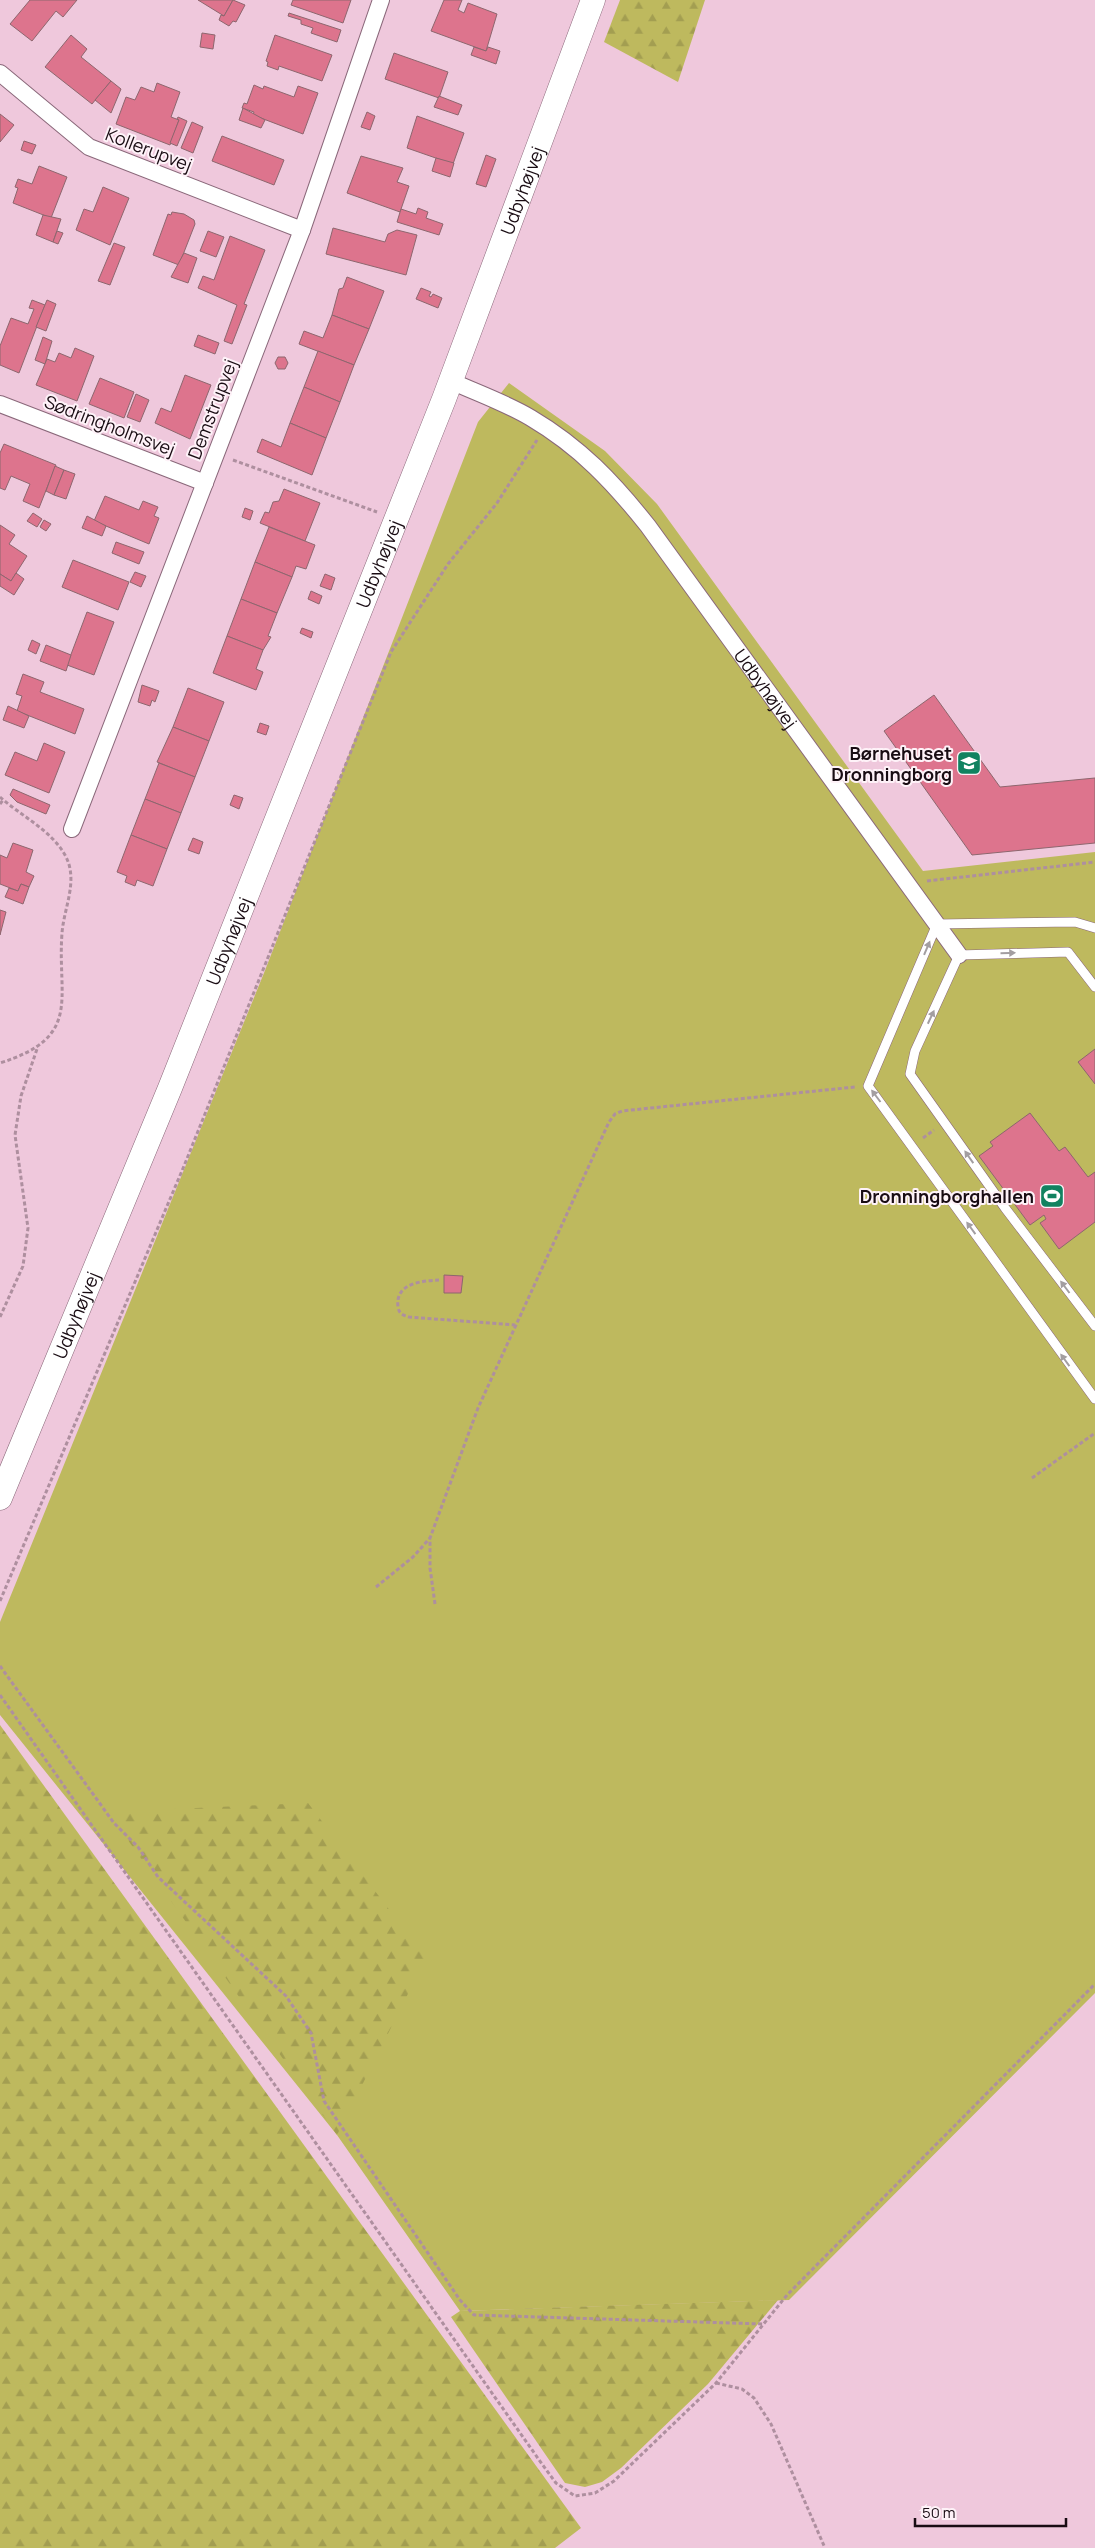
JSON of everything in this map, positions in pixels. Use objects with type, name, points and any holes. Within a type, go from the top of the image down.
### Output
[{"type":"street","name":"Demstrupvej","points":[[72,829],[302,230],[381,0]]},
{"type":"street","name":"Udbyhøjvej","points":[[0,1498],[170,1088],[451,381],[592,0]]},
{"type":"street","name":"Kollerupvej","points":[[0,74],[89,147],[302,230]]},
{"type":"street","name":"Udbyhøjvej","points":[[451,381],[530,417],[580,451],[620,491],[959,955]]},
{"type":"street","name":"Sødringholmsvej","points":[[0,404],[205,483]]},
{"type":"lane","points":[[1095,928],[1075,922],[937,924],[868,1086],[1095,1398]]},
{"type":"lane","points":[[1095,987],[1068,952],[959,955],[915,1051],[910,1074],[1004,1208],[1095,1326]]},
{"type":"path","points":[[0,1601],[180,1175],[391,652],[448,564],[497,503],[545,427]]},
{"type":"path","points":[[216,454],[396,519]]},
{"type":"path","points":[[0,804],[2,799],[55,841],[66,856],[71,869],[71,886],[62,933],[64,995],[60,1018],[50,1034],[37,1049],[21,1096],[16,1135],[28,1228],[23,1266],[0,1317]]},
{"type":"path","points":[[908,883],[1095,862]]},
{"type":"path","points":[[0,1063],[37,1049]]},
{"type":"path","points":[[435,1604],[430,1568],[430,1538],[478,1408],[609,1122],[615,1114],[632,1110],[868,1086]]},
{"type":"path","points":[[912,1146],[944,1122]]},
{"type":"path","points":[[439,1280],[418,1282],[404,1288],[398,1296],[399,1310],[402,1315],[409,1318],[515,1325]]},
{"type":"path","points":[[1032,1478],[1095,1434]]},
{"type":"path","points":[[376,1587],[413,1557],[430,1538]]},
{"type":"path","points":[[0,1666],[114,1824],[138,1847],[158,1877],[286,1996],[310,2033],[324,2101],[460,2300],[474,2314],[763,2324]]},
{"type":"path","points":[[0,1696],[556,2484],[575,2496],[596,2493],[614,2481],[716,2383],[786,2295],[1095,1984]]},
{"type":"path","points":[[716,2383],[742,2389],[754,2398],[771,2424],[826,2548]]},
{"type":"green space","points":[[620,0],[705,0],[678,82],[604,42]]},
{"type":"green space","points":[[509,383],[605,451],[657,504],[923,871],[1095,852],[1095,1993],[789,2300],[460,2311],[337,2135],[0,1715],[0,1622],[264,973],[478,422]]},
{"type":"green space","points":[[0,1725],[581,2528],[555,2548],[0,2548]]},
{"type":"green space","points":[[308,1803],[426,1958],[337,2135],[108,1812]]},
{"type":"green space","points":[[778,2300],[708,2384],[621,2468],[602,2482],[585,2487],[565,2483],[451,2317],[460,2311]]},
{"type":"building","points":[[30,0],[77,0],[63,17],[56,11],[32,41],[10,24]]},
{"type":"building","points":[[198,0],[233,0],[224,16]]},
{"type":"building","points":[[233,0],[245,5],[236,22],[233,21],[229,26],[219,20],[221,15],[224,16]]},
{"type":"building","points":[[293,0],[351,0],[343,23],[291,5]]},
{"type":"building","points":[[444,0],[462,0],[458,10],[464,13],[468,3],[497,14],[486,51],[431,31]]},
{"type":"building","points":[[289,13],[341,30],[337,42],[311,33],[313,28],[301,24],[301,20],[288,16]]},
{"type":"building","points":[[202,33],[215,35],[213,49],[200,47]]},
{"type":"building","points":[[71,35],[87,49],[81,57],[111,81],[92,104],[45,67]]},
{"type":"building","points":[[275,35],[332,55],[322,81],[279,66],[278,70],[267,66],[268,62],[266,61]]},
{"type":"building","points":[[474,47],[486,51],[488,47],[500,51],[496,64],[471,55]]},
{"type":"building","points":[[394,53],[448,72],[439,98],[385,79]]},
{"type":"building","points":[[111,81],[121,89],[111,113],[95,100]]},
{"type":"building","points":[[157,83],[180,92],[171,117],[179,120],[170,145],[116,124],[126,97],[135,100],[141,87],[154,92]]},
{"type":"building","points":[[254,85],[263,89],[264,86],[294,97],[298,86],[318,93],[303,134],[253,115],[254,112],[242,108],[244,103],[247,104]]},
{"type":"building","points":[[439,96],[462,105],[458,115],[434,107]]},
{"type":"building","points":[[243,108],[265,120],[261,128],[239,120]]},
{"type":"building","points":[[367,112],[375,116],[370,130],[361,127]]},
{"type":"building","points":[[0,114],[14,125],[0,142]]},
{"type":"building","points":[[417,116],[464,133],[453,164],[407,148]]},
{"type":"building","points":[[178,117],[187,121],[177,146],[170,143],[179,120],[177,119]]},
{"type":"building","points":[[192,122],[203,127],[193,153],[181,148]]},
{"type":"building","points":[[222,136],[284,160],[274,185],[212,161]]},
{"type":"building","points":[[24,141],[36,145],[32,154],[21,150]]},
{"type":"building","points":[[486,155],[496,159],[486,187],[476,184]]},
{"type":"building","points":[[361,156],[403,168],[397,182],[409,186],[400,212],[347,193]]},
{"type":"building","points":[[436,158],[454,163],[450,177],[432,171]]},
{"type":"building","points":[[39,166],[67,177],[51,218],[13,203],[18,188],[15,187],[18,179],[32,184]]},
{"type":"building","points":[[103,187],[129,198],[110,245],[76,230],[84,209],[93,212]]},
{"type":"building","points":[[418,208],[428,212],[426,218],[443,224],[439,235],[397,222],[401,209],[416,214]]},
{"type":"building","points":[[172,212],[184,214],[194,220],[195,224],[179,265],[153,255],[168,214],[171,215]]},
{"type":"building","points":[[43,215],[61,219],[53,242],[36,235]]},
{"type":"building","points":[[333,228],[385,242],[388,234],[397,230],[417,235],[406,275],[326,254]]},
{"type":"building","points":[[57,231],[63,233],[58,244],[53,242]]},
{"type":"building","points":[[208,231],[224,237],[216,257],[200,251]]},
{"type":"building","points":[[230,236],[265,250],[244,304],[247,305],[232,344],[224,341],[237,305],[198,288],[203,276],[214,280]]},
{"type":"building","points":[[114,243],[125,247],[110,285],[98,281]]},
{"type":"building","points":[[184,253],[197,258],[188,283],[171,277]]},
{"type":"building","points":[[347,277],[384,291],[369,329],[332,315],[339,289],[343,288]]},
{"type":"building","points":[[421,288],[431,292],[429,296],[431,297],[433,294],[442,298],[438,308],[416,299]]},
{"type":"building","points":[[32,300],[45,305],[19,373],[0,365],[0,346],[11,318],[28,324],[34,309],[29,308]]},
{"type":"building","points":[[47,300],[56,304],[46,331],[36,327]]},
{"type":"building","points":[[332,315],[369,329],[354,365],[299,344],[304,331],[323,338]]},
{"type":"building","points":[[198,335],[219,343],[215,354],[194,346]]},
{"type":"building","points":[[43,337],[52,341],[45,364],[35,360]]},
{"type":"building","points":[[75,348],[94,356],[77,401],[36,385],[47,359],[55,362],[59,353],[71,358]]},
{"type":"building","points":[[318,351],[354,365],[340,402],[304,387]]},
{"type":"building","points":[[278,357],[285,357],[288,363],[285,369],[278,369],[275,363]]},
{"type":"building","points":[[185,375],[211,385],[190,439],[155,423],[161,408],[171,412]]},
{"type":"building","points":[[100,378],[134,392],[124,418],[89,404]]},
{"type":"building","points":[[304,387],[340,402],[326,438],[290,423]]},
{"type":"building","points":[[136,394],[149,400],[140,422],[127,417]]},
{"type":"building","points":[[290,423],[326,438],[312,475],[257,452],[262,439],[281,447]]},
{"type":"building","points":[[4,444],[56,465],[39,508],[23,501],[30,484],[11,476],[5,490],[0,488],[0,453]]},
{"type":"building","points":[[55,466],[64,470],[54,495],[46,491]]},
{"type":"building","points":[[64,470],[75,474],[66,499],[54,495]]},
{"type":"building","points":[[284,489],[320,503],[305,541],[260,523],[265,512],[269,513],[273,502],[279,501]]},
{"type":"building","points":[[105,496],[139,510],[143,501],[158,507],[154,516],[159,518],[149,544],[94,521]]},
{"type":"building","points":[[245,508],[253,511],[250,520],[242,517]]},
{"type":"building","points":[[33,513],[42,519],[37,527],[27,521]]},
{"type":"building","points":[[87,516],[106,526],[102,536],[82,528]]},
{"type":"building","points":[[44,520],[51,524],[46,531],[40,527]]},
{"type":"building","points":[[0,525],[15,535],[9,544],[27,556],[11,581],[0,574]]},
{"type":"building","points":[[269,527],[315,545],[306,569],[296,566],[292,577],[255,562]]},
{"type":"building","points":[[116,542],[144,552],[139,564],[112,553]]},
{"type":"building","points":[[73,560],[129,582],[118,610],[62,587]]},
{"type":"building","points":[[255,562],[292,577],[277,613],[241,599]]},
{"type":"building","points":[[135,572],[146,576],[141,587],[130,582]]},
{"type":"building","points":[[16,573],[24,579],[14,595],[0,586],[0,574],[11,581]]},
{"type":"building","points":[[325,574],[335,578],[331,590],[320,586]]},
{"type":"building","points":[[311,591],[322,596],[319,604],[308,599]]},
{"type":"building","points":[[241,599],[277,613],[268,636],[271,637],[263,650],[227,636]]},
{"type":"building","points":[[87,612],[114,622],[94,675],[67,665]]},
{"type":"building","points":[[302,628],[313,632],[311,638],[300,633]]},
{"type":"building","points":[[227,636],[263,650],[256,669],[263,672],[256,690],[213,673]]},
{"type":"building","points":[[32,640],[40,644],[36,654],[28,650]]},
{"type":"building","points":[[46,645],[71,655],[66,671],[40,661]]},
{"type":"building","points":[[23,674],[44,682],[40,692],[84,709],[75,734],[17,711],[22,696],[16,694]]},
{"type":"building","points":[[142,685],[159,691],[155,702],[152,700],[150,706],[138,702]]},
{"type":"building","points":[[188,688],[224,702],[209,741],[173,727]]},
{"type":"building","points":[[934,695],[1000,787],[1095,778],[1095,843],[972,855],[884,731]]},
{"type":"building","points":[[8,706],[29,716],[24,728],[3,720]]},
{"type":"building","points":[[260,723],[269,726],[266,735],[257,732]]},
{"type":"building","points":[[173,727],[209,741],[195,777],[157,762]]},
{"type":"building","points":[[44,743],[65,752],[49,793],[5,775],[15,752],[37,761]]},
{"type":"building","points":[[159,763],[195,777],[181,813],[145,799]]},
{"type":"building","points":[[13,789],[50,805],[46,814],[17,802],[10,795]]},
{"type":"building","points":[[234,795],[243,798],[239,809],[230,805]]},
{"type":"building","points":[[145,799],[181,813],[167,849],[131,835]]},
{"type":"building","points":[[131,835],[167,849],[153,886],[137,880],[135,886],[125,882],[127,876],[117,872]]},
{"type":"building","points":[[193,838],[203,842],[199,854],[188,850]]},
{"type":"building","points":[[13,843],[33,850],[26,872],[34,876],[29,887],[21,884],[18,891],[0,884],[0,855],[7,858]]},
{"type":"building","points":[[21,884],[29,887],[23,904],[5,897],[9,888],[18,891]]},
{"type":"building","points":[[0,910],[6,912],[0,935]]},
{"type":"building","points":[[1095,1049],[1095,1084],[1078,1062]]},
{"type":"building","name":"Dronningborghallen","points":[[1030,1113],[1059,1151],[1065,1147],[1088,1177],[1095,1172],[1095,1222],[1059,1249],[1040,1223],[1046,1219],[1044,1215],[1030,1225],[979,1156],[993,1146],[990,1142]]},
{"type":"building","points":[[444,1275],[463,1276],[461,1293],[444,1293]]},
{"type":"place","name":"Børnehuset Dronningborg","points":[[969,763]]},
{"type":"place","name":"Dronningborghallen","points":[[1052,1196]]}]
